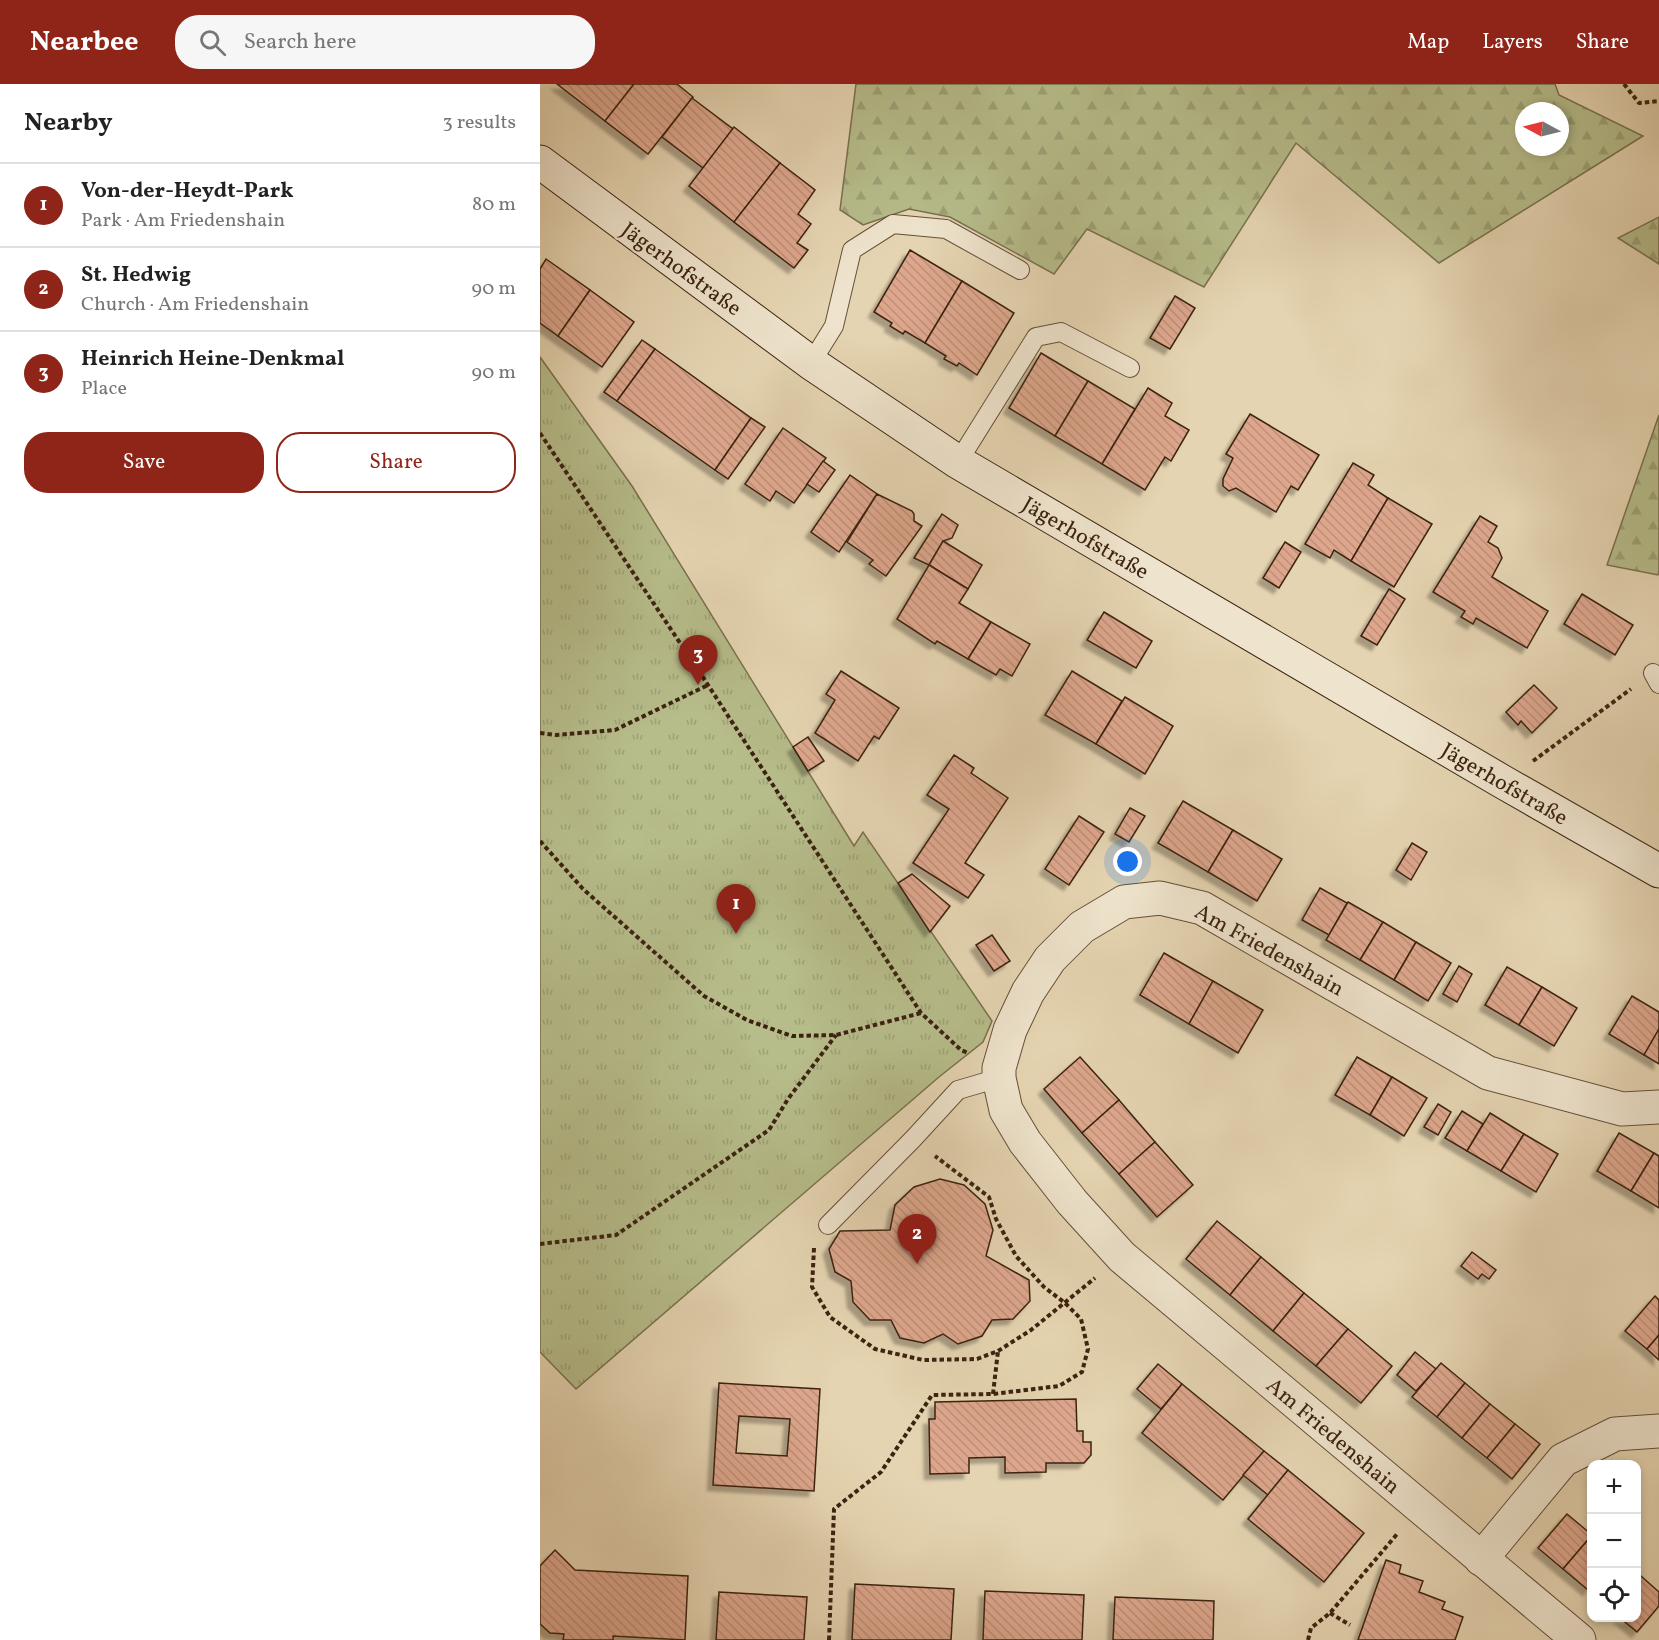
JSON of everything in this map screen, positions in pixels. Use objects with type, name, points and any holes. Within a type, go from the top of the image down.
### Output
[{"type":"street","name":"Jägerhofstraße","points":[[540,162],[811,363],[958,462],[1659,871]]},
{"type":"street","name":"Am Friedenshain","points":[[1579,1640],[1122,1257],[1072,1202],[1024,1142],[1006,1110],[999,1073],[1010,1030],[1028,992],[1050,959],[1082,927],[1124,902],[1160,898],[1202,908],[1488,1073],[1622,1109],[1659,1107]]},
{"type":"street","points":[[1481,1559],[1563,1460],[1615,1434],[1659,1431]]},
{"type":"lane","points":[[811,363],[834,326],[852,250],[893,224],[946,229],[1020,270]]},
{"type":"lane","points":[[958,462],[1036,337],[1061,332],[1130,368]]},
{"type":"lane","points":[[828,1225],[958,1090],[999,1073]]},
{"type":"path","points":[[1624,84],[1639,103],[1659,101]]},
{"type":"path","points":[[540,433],[708,685],[921,1013],[961,1050],[999,1073]]},
{"type":"path","points":[[1503,782],[1656,679]]},
{"type":"path","points":[[540,733],[556,735],[615,730],[708,685]]},
{"type":"path","points":[[540,841],[583,889],[704,996],[747,1020],[792,1036],[836,1035],[921,1013]]},
{"type":"path","points":[[540,1244],[616,1235],[769,1130],[788,1099],[836,1035]]},
{"type":"path","points":[[829,1640],[834,1509],[881,1472],[932,1395],[993,1394],[1059,1386],[1082,1372],[1088,1349],[1081,1319],[1044,1287],[1016,1256],[996,1219],[989,1197],[913,1139]]},
{"type":"path","points":[[828,1225],[813,1249],[812,1287],[830,1317],[875,1350],[923,1360],[977,1359],[998,1351],[1031,1330],[1065,1303]]},
{"type":"path","points":[[993,1394],[998,1351]]},
{"type":"path","points":[[1308,1640],[1311,1628],[1330,1612],[1420,1507]]},
{"type":"path","points":[[1330,1612],[1350,1625]]},
{"type":"green space","points":[[856,84],[1555,84],[1559,95],[1643,136],[1439,263],[1296,143],[1204,287],[1087,229],[1054,274],[950,217],[909,209],[863,225],[840,210]]},
{"type":"green space","points":[[1659,217],[1659,264],[1618,238]]},
{"type":"green space","points":[[540,357],[632,486],[854,846],[863,832],[992,1021],[983,1042],[939,1077],[576,1389],[540,1352]]},
{"type":"green space","points":[[1659,415],[1659,571],[1658,575],[1607,565]]},
{"type":"building","points":[[557,84],[634,84],[605,121]]},
{"type":"building","points":[[634,84],[677,84],[693,97],[648,154],[605,121]]},
{"type":"building","points":[[692,98],[733,129],[703,168],[662,137]]},
{"type":"building","points":[[734,127],[780,163],[734,222],[689,186]]},
{"type":"building","points":[[780,163],[815,190],[798,214],[811,224],[797,243],[808,250],[794,268],[734,222]]},
{"type":"building","points":[[910,250],[962,281],[925,343],[905,331],[903,334],[890,326],[892,323],[874,312]]},
{"type":"building","points":[[546,259],[590,290],[558,336],[540,323],[540,269]]},
{"type":"building","points":[[962,281],[1014,313],[977,375],[959,363],[957,366],[944,359],[946,356],[925,343]]},
{"type":"building","points":[[590,290],[634,322],[602,367],[558,336]]},
{"type":"building","points":[[1175,296],[1195,308],[1170,349],[1150,338]]},
{"type":"building","points":[[642,340],[655,349],[617,401],[604,392]]},
{"type":"building","points":[[655,349],[751,418],[715,470],[617,401]]},
{"type":"building","points":[[1041,353],[1088,381],[1055,436],[1009,408]]},
{"type":"building","points":[[1088,381],[1135,409],[1102,464],[1055,436]]},
{"type":"building","points":[[1148,388],[1172,403],[1165,416],[1189,430],[1171,461],[1165,457],[1145,490],[1102,464]]},
{"type":"building","points":[[1250,414],[1319,455],[1298,490],[1291,486],[1276,512],[1236,488],[1229,491],[1223,486],[1223,479],[1233,458],[1226,454]]},
{"type":"building","points":[[751,418],[765,427],[728,479],[715,470]]},
{"type":"building","points":[[783,428],[826,458],[794,503],[776,491],[770,501],[745,484]]},
{"type":"building","points":[[823,461],[835,470],[819,492],[807,484]]},
{"type":"building","points":[[1353,463],[1374,475],[1368,485],[1388,498],[1351,561],[1334,550],[1330,558],[1305,544]]},
{"type":"building","points":[[850,475],[877,494],[839,552],[811,532]]},
{"type":"building","points":[[877,494],[912,511],[914,521],[922,526],[886,576],[869,564],[873,560],[847,542]]},
{"type":"building","points":[[1388,498],[1432,524],[1394,587],[1351,561]]},
{"type":"building","points":[[942,514],[958,525],[952,538],[943,541],[929,565],[914,558]]},
{"type":"building","points":[[1480,516],[1497,526],[1488,542],[1498,548],[1502,558],[1492,577],[1548,611],[1527,648],[1476,618],[1473,624],[1461,617],[1465,611],[1433,592]]},
{"type":"building","points":[[943,541],[982,565],[968,589],[929,565]]},
{"type":"building","points":[[1285,542],[1301,552],[1279,588],[1263,578]]},
{"type":"building","points":[[929,565],[968,589],[959,603],[991,622],[968,659],[937,641],[935,644],[897,619]]},
{"type":"building","points":[[1389,589],[1405,599],[1377,645],[1361,636]]},
{"type":"building","points":[[1582,594],[1633,625],[1615,655],[1564,624]]},
{"type":"building","points":[[1104,612],[1152,641],[1136,668],[1087,640]]},
{"type":"building","points":[[991,622],[1030,644],[1012,676],[1000,669],[996,675],[968,659]]},
{"type":"building","points":[[841,671],[899,708],[879,739],[874,736],[858,761],[815,733],[835,700],[826,694]]},
{"type":"building","points":[[1072,671],[1122,701],[1096,744],[1045,715]]},
{"type":"building","points":[[1534,685],[1557,708],[1532,733],[1521,721],[1518,725],[1506,712]]},
{"type":"building","points":[[1125,697],[1173,726],[1145,774],[1096,744]]},
{"type":"building","points":[[808,737],[824,761],[808,771],[793,747]]},
{"type":"building","points":[[954,755],[974,768],[971,773],[1008,798],[965,863],[984,875],[968,898],[913,863],[949,809],[927,795]]},
{"type":"building","points":[[1183,801],[1233,830],[1208,872],[1158,843]]},
{"type":"building","points":[[1130,808],[1145,816],[1129,842],[1115,834]]},
{"type":"building","points":[[1079,816],[1104,832],[1069,885],[1045,869]]},
{"type":"building","points":[[1233,830],[1282,859],[1257,901],[1208,872]]},
{"type":"building","points":[[1412,843],[1427,852],[1411,880],[1396,870]]},
{"type":"building","points":[[912,874],[950,906],[930,932],[898,883]]},
{"type":"building","points":[[1320,888],[1347,903],[1329,935],[1302,920]]},
{"type":"building","points":[[1348,902],[1383,922],[1360,960],[1326,940]]},
{"type":"building","points":[[1383,922],[1416,942],[1394,980],[1360,960]]},
{"type":"building","points":[[992,935],[1010,961],[994,971],[976,945]]},
{"type":"building","points":[[1416,942],[1451,963],[1428,1001],[1394,980]]},
{"type":"building","points":[[1164,953],[1213,981],[1189,1024],[1140,995]]},
{"type":"building","points":[[1459,966],[1472,974],[1457,1002],[1443,994]]},
{"type":"building","points":[[1507,967],[1542,987],[1519,1025],[1485,1005]]},
{"type":"building","points":[[1213,981],[1263,1010],[1238,1053],[1189,1024]]},
{"type":"building","points":[[1542,987],[1577,1008],[1554,1046],[1519,1025]]},
{"type":"building","points":[[1632,996],[1659,1012],[1659,1029],[1644,1055],[1609,1034]]},
{"type":"building","points":[[1659,1029],[1659,1064],[1644,1055]]},
{"type":"building","points":[[1080,1057],[1119,1100],[1082,1133],[1044,1089]]},
{"type":"building","points":[[1357,1057],[1392,1077],[1370,1115],[1335,1095]]},
{"type":"building","points":[[1392,1077],[1427,1098],[1404,1136],[1370,1115]]},
{"type":"building","points":[[1119,1100],[1155,1142],[1119,1174],[1082,1133]]},
{"type":"building","points":[[1438,1104],[1451,1112],[1438,1135],[1424,1127]]},
{"type":"building","points":[[1462,1111],[1483,1124],[1467,1151],[1445,1138]]},
{"type":"building","points":[[1490,1113],[1524,1134],[1501,1171],[1467,1151]]},
{"type":"building","points":[[1619,1133],[1654,1153],[1631,1191],[1597,1171]]},
{"type":"building","points":[[1524,1134],[1558,1154],[1536,1192],[1501,1171]]},
{"type":"building","points":[[1155,1142],[1193,1185],[1157,1217],[1119,1174]]},
{"type":"building","points":[[1654,1153],[1659,1156],[1659,1208],[1631,1191]]},
{"type":"building","points":[[940,1179],[964,1185],[985,1204],[993,1230],[986,1256],[1029,1280],[1030,1301],[1013,1319],[992,1320],[982,1336],[958,1344],[943,1334],[924,1343],[900,1338],[891,1320],[870,1320],[853,1302],[851,1281],[835,1272],[829,1249],[840,1231],[890,1230],[895,1205],[914,1187]]},
{"type":"building","points":[[1217,1221],[1261,1257],[1230,1295],[1186,1259]]},
{"type":"building","points":[[1472,1252],[1496,1270],[1489,1279],[1482,1274],[1478,1279],[1461,1266]]},
{"type":"building","points":[[1261,1257],[1304,1293],[1273,1331],[1230,1295]]},
{"type":"building","points":[[1304,1293],[1348,1329],[1316,1366],[1273,1331]]},
{"type":"building","points":[[1655,1296],[1659,1300],[1659,1335],[1647,1349],[1625,1331]]},
{"type":"building","points":[[1348,1329],[1392,1366],[1361,1403],[1316,1366]]},
{"type":"building","points":[[1659,1335],[1659,1360],[1647,1349]]},
{"type":"building","points":[[1415,1352],[1436,1369],[1416,1391],[1397,1375]]},
{"type":"building","points":[[1441,1363],[1465,1383],[1437,1417],[1412,1397]]},
{"type":"building","points":[[1158,1364],[1182,1384],[1161,1409],[1137,1389]]},
{"type":"building","points":[[719,1383],[820,1389],[814,1491],[713,1485]],"holes":[[[739,1416],[790,1419],[787,1456],[736,1453]]]},
{"type":"building","points":[[1465,1383],[1490,1404],[1462,1438],[1437,1417]]},
{"type":"building","points":[[1182,1384],[1264,1451],[1223,1500],[1142,1433]]},
{"type":"building","points":[[1076,1399],[1077,1431],[1083,1431],[1083,1442],[1091,1442],[1091,1455],[1084,1463],[1046,1463],[1046,1472],[1005,1473],[1005,1457],[969,1458],[969,1473],[930,1474],[929,1419],[935,1419],[935,1402]]},
{"type":"building","points":[[1490,1404],[1515,1424],[1487,1458],[1462,1438]]},
{"type":"building","points":[[1515,1424],[1540,1444],[1512,1479],[1487,1458]]},
{"type":"building","points":[[1264,1451],[1288,1470],[1268,1495],[1243,1475]]},
{"type":"building","points":[[1288,1470],[1364,1533],[1324,1582],[1248,1519]]},
{"type":"building","points":[[1567,1514],[1587,1531],[1587,1541],[1563,1569],[1538,1548]]},
{"type":"building","points":[[1587,1541],[1587,1589],[1563,1569]]},
{"type":"building","points":[[555,1550],[575,1570],[688,1576],[685,1640],[613,1636],[613,1640],[563,1640],[564,1634],[550,1633],[540,1624],[540,1566]]},
{"type":"building","points":[[1386,1560],[1401,1565],[1399,1573],[1423,1581],[1419,1592],[1445,1602],[1442,1609],[1463,1617],[1455,1640],[1358,1640]]},
{"type":"building","points":[[1641,1576],[1659,1592],[1659,1606],[1637,1632],[1625,1622],[1641,1622]]},
{"type":"building","points":[[855,1584],[954,1589],[951,1640],[852,1640]]},
{"type":"building","points":[[985,1591],[1084,1595],[1082,1640],[983,1640]]},
{"type":"building","points":[[719,1592],[807,1597],[804,1640],[716,1640]]},
{"type":"building","points":[[1115,1597],[1214,1601],[1213,1640],[1113,1640]]},
{"type":"place","name":"Heinrich Heine-Denkmal","points":[[698,685]]},
{"type":"place","name":"Von-der-Heydt-Park","points":[[736,934]]},
{"type":"place","name":"St. Hedwig","points":[[917,1264]]}]
